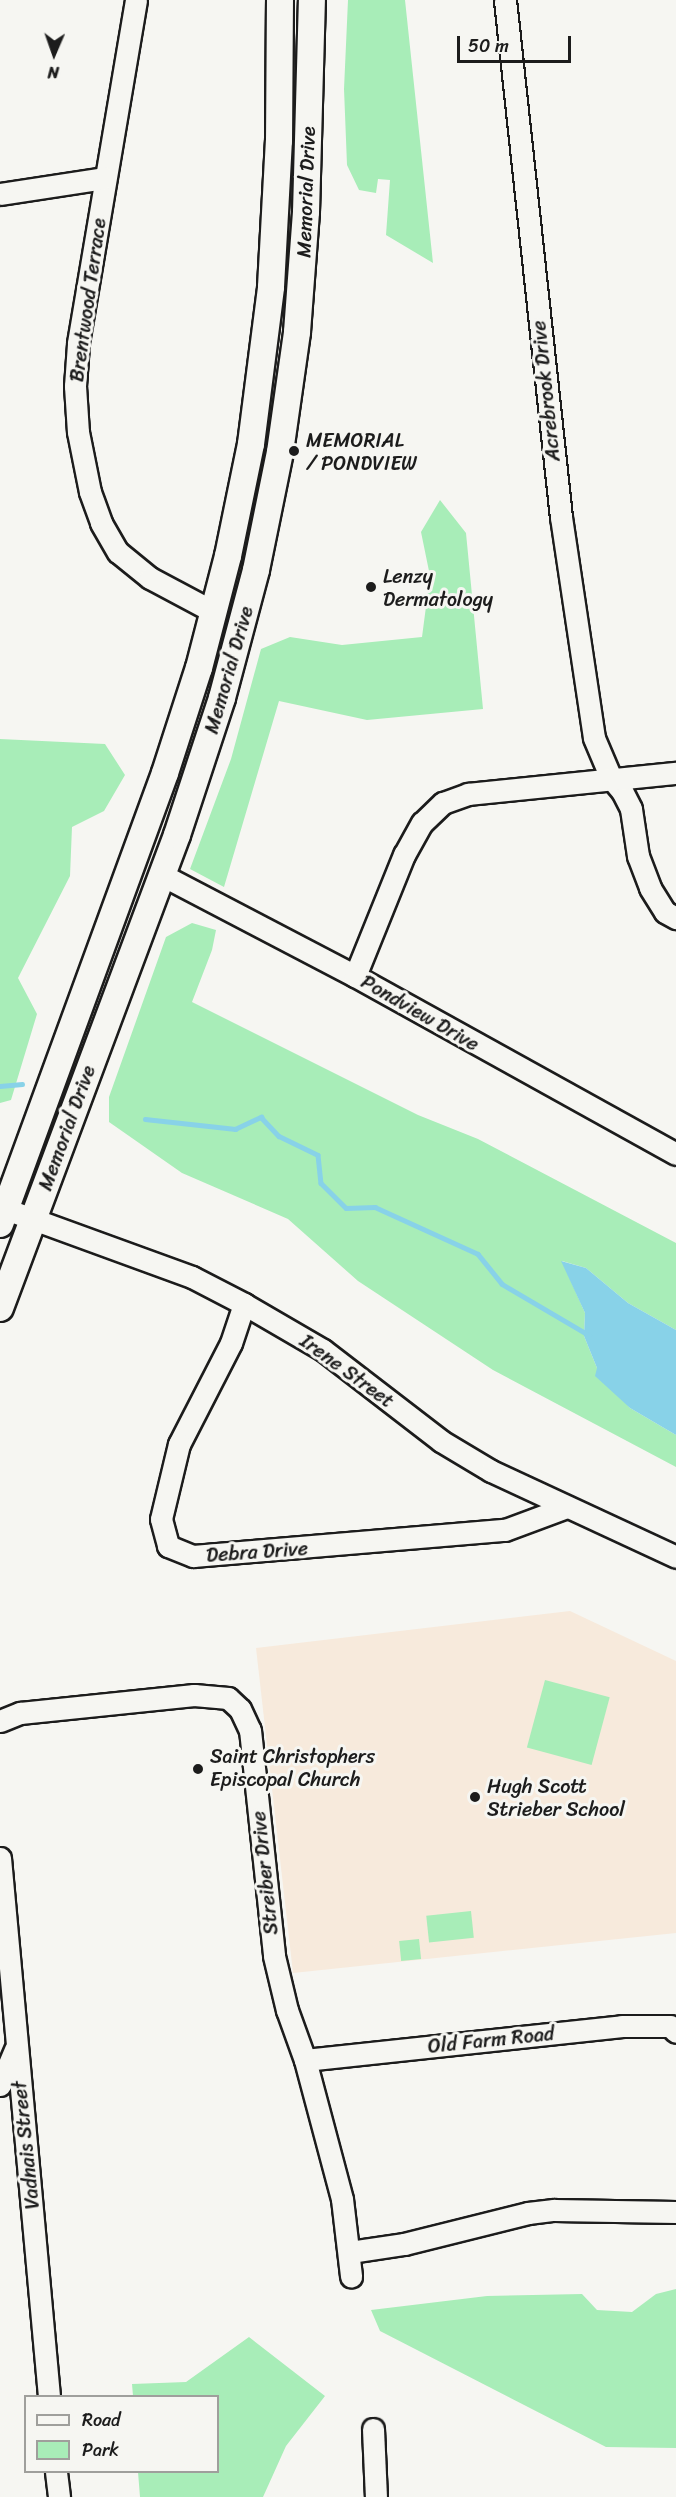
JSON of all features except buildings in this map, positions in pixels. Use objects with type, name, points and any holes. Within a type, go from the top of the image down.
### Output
[{"type":"main road","name":"Memorial Drive","points":[[2,1214],[165,772],[214,612],[240,499],[266,333],[278,183],[280,0]]},
{"type":"main road","name":"Memorial Drive","points":[[0,1308],[162,875],[202,761],[240,634],[280,452],[290,392],[302,272],[309,154],[312,0]]},
{"type":"street","name":"Brentwood Terrace","points":[[136,0],[75,371],[78,432],[86,478],[101,523],[117,552],[150,579],[214,612]]},
{"type":"street","name":"Acrebrook Drive","points":[[505,0],[561,517],[594,738],[611,778],[622,791],[631,809],[638,856],[650,888],[664,912],[676,918]]},
{"type":"street","points":[[0,194],[105,178]]},
{"type":"street","points":[[355,976],[404,855],[422,823],[443,804],[468,794],[676,773]]},
{"type":"street","name":"Pondview Drive","points":[[162,875],[355,976],[676,1154]]},
{"type":"street","name":"Irene Street","points":[[2,1214],[33,1221],[192,1277],[323,1350],[441,1441],[491,1471],[676,1557]]},
{"type":"street","name":"Debra Drive","points":[[244,1304],[231,1343],[179,1444],[161,1519],[168,1546],[193,1556],[506,1530],[567,1507]]},
{"type":"street","name":"Streiber Drive","points":[[0,1721],[20,1713],[194,1695],[228,1698],[240,1709],[250,1730],[274,1956],[286,2010],[305,2060],[342,2199],[351,2276]]},
{"type":"street","name":"Vadnais Street","points":[[0,1858],[15,2047],[49,2395]]},
{"type":"street","name":"Old Farm Road","points":[[305,2060],[622,2026],[670,2026],[676,2032]]},
{"type":"street","points":[[0,2085],[15,2047]]},
{"type":"street","points":[[350,2252],[404,2244],[528,2213],[554,2210],[676,2212]]},
{"type":"street","points":[[373,2429],[376,2497]]},
{"type":"street","points":[[56,2473],[59,2497]]},
{"type":"shaded area","name":"Hugh Scott Strieber School","points":[[570,1611],[676,1661],[676,1933],[293,1973],[256,1648]]},
{"type":"green space","points":[[348,0],[405,0],[433,263],[386,235],[390,180],[378,179],[376,193],[359,190],[347,165],[344,89]]},
{"type":"green space","points":[[440,500],[466,533],[483,709],[367,720],[279,701],[224,887],[190,869],[231,759],[261,649],[290,637],[342,645],[422,637],[430,576],[421,532]]},
{"type":"green space","points":[[0,739],[105,744],[125,775],[104,811],[72,827],[70,876],[18,978],[37,1014],[11,1100],[0,1103]]},
{"type":"green space","points":[[192,923],[216,930],[212,950],[192,1002],[418,1115],[478,1139],[676,1243],[676,1330],[628,1303],[586,1268],[562,1261],[585,1313],[584,1336],[597,1368],[630,1408],[676,1435],[676,1467],[493,1370],[358,1281],[288,1219],[182,1173],[109,1122],[109,1097],[166,937]]},
{"type":"green space","points":[[545,1680],[610,1697],[592,1765],[527,1748]]},
{"type":"green space","points":[[471,1911],[474,1938],[429,1943],[426,1916]]},
{"type":"green space","points":[[419,1939],[421,1959],[401,1961],[399,1941]]},
{"type":"green space","points":[[676,2289],[676,2448],[606,2447],[380,2331],[371,2310],[487,2296],[582,2294],[597,2310],[632,2312],[656,2294]]},
{"type":"green space","points":[[249,2337],[325,2396],[286,2446],[263,2497],[140,2497],[138,2473],[219,2473],[219,2395],[133,2395],[132,2384],[186,2382]]},
{"type":"water","points":[[561,1261],[586,1268],[628,1303],[676,1330],[676,1435],[630,1408],[595,1376],[597,1368],[584,1336],[585,1313]]},
{"type":"waterway","points":[[0,1086],[22,1084]]},
{"type":"waterway","points":[[145,1119],[235,1129],[261,1117],[279,1136],[318,1155],[321,1183],[346,1208],[375,1207],[478,1254],[502,1284],[589,1335]]},
{"type":"place","name":"MEMORIAL / PONDVIEW","points":[[294,451]]},
{"type":"place","name":"Lenzy Dermatology","points":[[371,587]]},
{"type":"place","name":"Saint Christophers Episcopal Church","points":[[198,1769]]},
{"type":"place","name":"Hugh Scott Strieber School","points":[[475,1797]]}]
